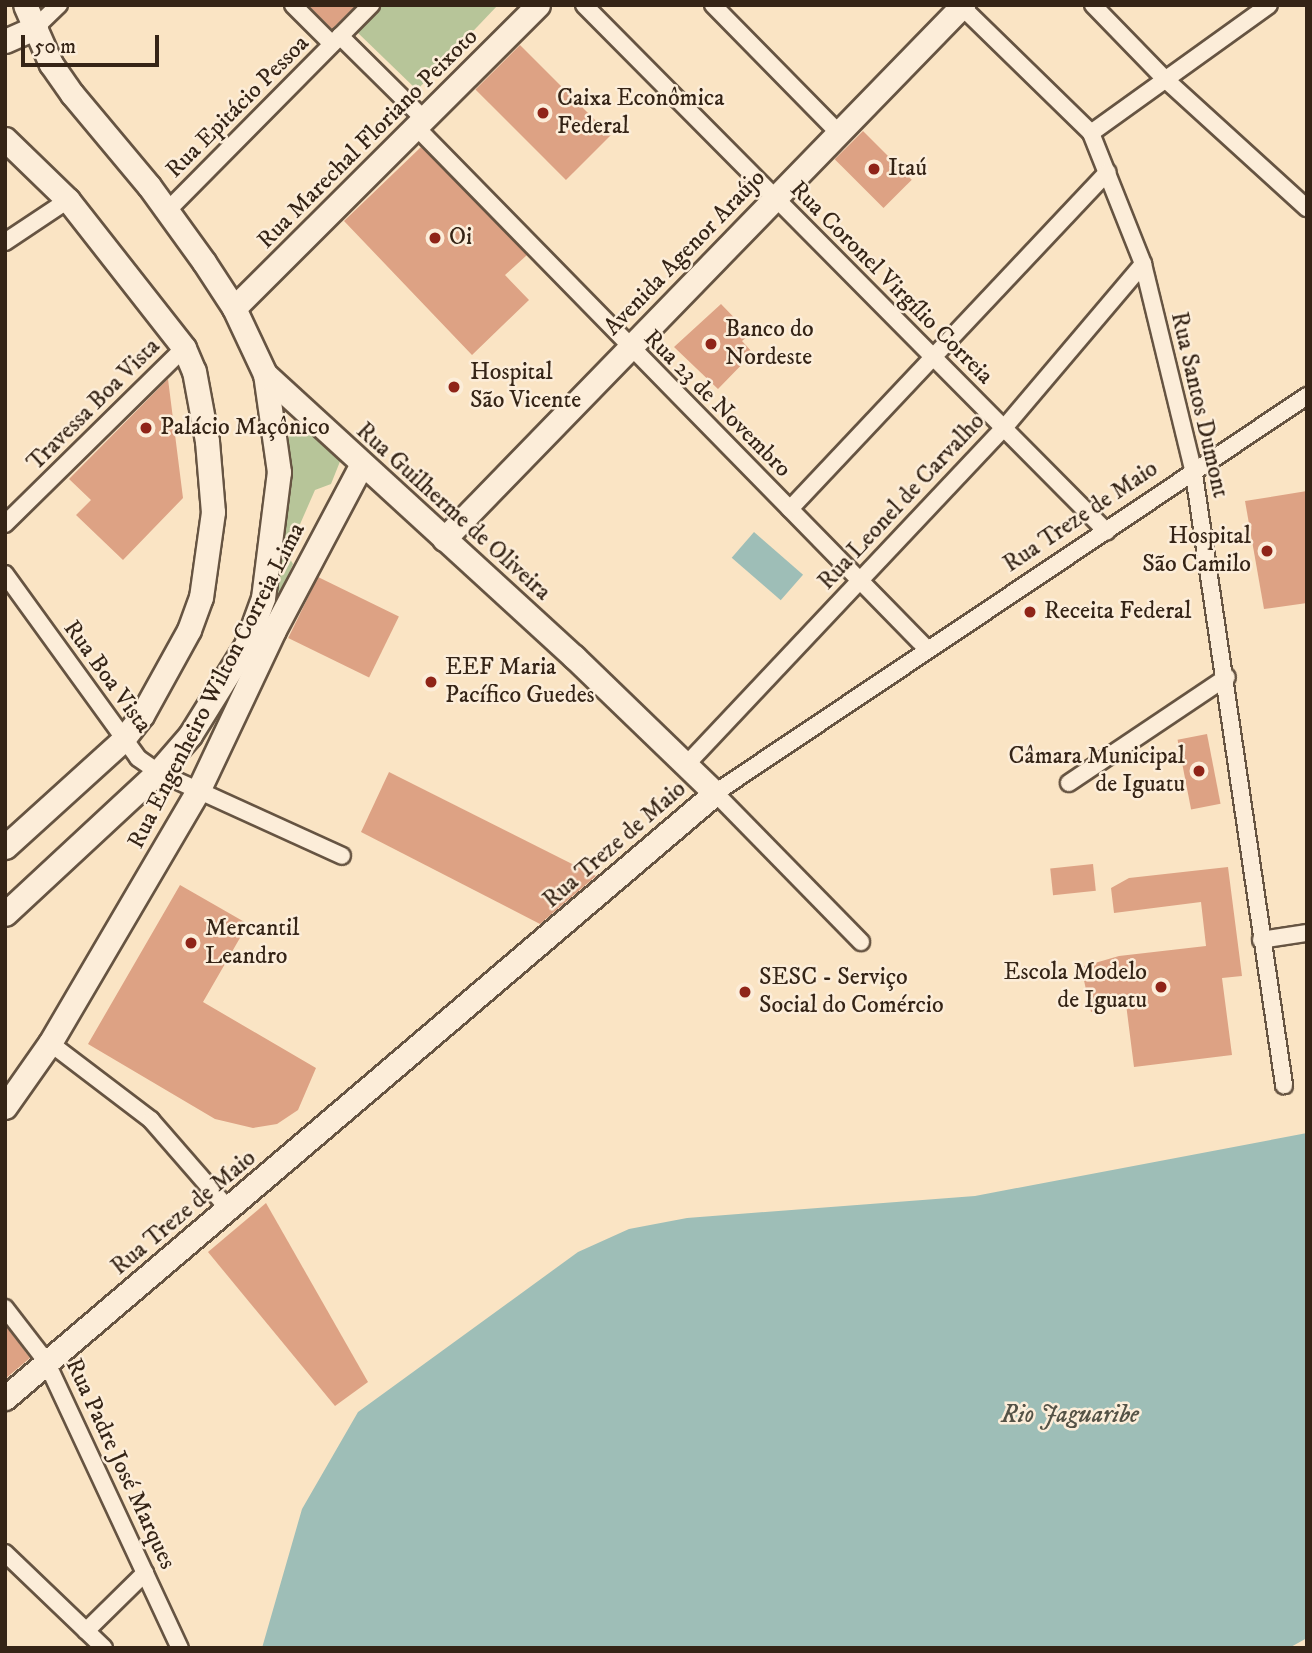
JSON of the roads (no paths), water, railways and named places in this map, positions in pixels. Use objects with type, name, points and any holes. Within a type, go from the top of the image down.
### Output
[{"type":"main road","name":"Rua Guilherme de Oliveira","points":[[25,5],[51,64],[72,94],[167,210],[234,309],[265,374],[361,466],[444,539],[687,764],[715,793]]},
{"type":"main road","name":"Rua Marechal Floriano Peixoto","points":[[234,309],[538,5]]},
{"type":"main road","name":"Avenida Agenor Araújo","points":[[444,539],[962,6]]},
{"type":"main road","points":[[5,41],[36,27]]},
{"type":"main road","points":[[5,139],[68,200],[184,348],[194,371],[214,512],[209,555],[189,630],[166,675],[122,741],[5,847]]},
{"type":"main road","points":[[5,915],[158,772],[221,688],[246,645],[263,598],[279,472],[265,374]]},
{"type":"main road","name":"Rua Engenheiro Wilton Correia Lima","points":[[5,1107],[50,1043],[199,788],[274,630],[361,466]]},
{"type":"main road","name":"Rua Treze de Maio","points":[[5,1398],[46,1361],[230,1211],[715,793]]},
{"type":"street","points":[[36,27],[59,5]]},
{"type":"street","name":"Rua 23 de Novembro","points":[[293,5],[336,40],[421,124],[629,348],[928,650]]},
{"type":"street","name":"Rua Epitácio Pessoa","points":[[167,210],[371,5]]},
{"type":"street","name":"Rua Coronel Virgílio Correia","points":[[584,5],[931,359],[1107,532]]},
{"type":"street","points":[[713,5],[839,133]]},
{"type":"street","points":[[1093,5],[1165,79],[1306,207]]},
{"type":"street","points":[[1091,133],[1269,5]]},
{"type":"street","name":"Rua Santos Dumont","points":[[962,6],[1091,133],[1143,264],[1194,474],[1227,677],[1261,940],[1284,1085]]},
{"type":"street","points":[[790,509],[1108,173]]},
{"type":"street","points":[[5,242],[68,200]]},
{"type":"street","name":"Rua Leonel de Carvalho","points":[[687,764],[1004,428],[1143,264]]},
{"type":"street","name":"Travessa Boa Vista","points":[[5,524],[184,348]]},
{"type":"street","name":"Rua Treze de Maio","points":[[715,793],[1307,396]]},
{"type":"street","name":"Rua Boa Vista","points":[[5,574],[122,741],[158,772],[199,788],[342,856]]},
{"type":"street","points":[[1069,783],[1227,677]]},
{"type":"street","name":"Rua Guilherme de Oliveira","points":[[715,793],[860,942]]},
{"type":"street","points":[[1261,940],[1307,933]]},
{"type":"street","points":[[50,1043],[151,1120],[230,1211]]},
{"type":"street","name":"Rua Padre José Marques","points":[[5,1308],[46,1361],[180,1648]]},
{"type":"street","points":[[5,1553],[104,1648]]},
{"type":"street","points":[[86,1630],[145,1573]]},
{"type":"water","points":[[754,532],[803,575],[781,600],[732,558]]},
{"type":"water","name":"Rio Jaguaribe","points":[[1307,1133],[1307,1638],[1289,1648],[262,1648],[302,1509],[358,1412],[578,1252],[629,1229],[687,1218],[975,1196]]},
{"type":"place","name":"Caixa Econômica Federal","points":[[543,113]]},
{"type":"place","name":"Itaú","points":[[874,169]]},
{"type":"place","name":"Oi","points":[[435,238]]},
{"type":"place","name":"Banco do Nordeste","points":[[711,344]]},
{"type":"place","name":"Hospital São Vicente","points":[[454,387]]},
{"type":"place","name":"Palácio Maçônico","points":[[146,428]]},
{"type":"place","name":"Hospital São Camilo","points":[[1267,551]]},
{"type":"place","name":"Receita Federal","points":[[1030,612]]},
{"type":"place","name":"EEF Maria Pacífico Guedes","points":[[431,682]]},
{"type":"place","name":"Câmara Municipal de Iguatu","points":[[1199,771]]},
{"type":"place","name":"Mercantil Leandro","points":[[191,943]]},
{"type":"place","name":"Escola Modelo de Iguatu","points":[[1161,987]]},
{"type":"place","name":"SESC - Serviço Social do Comércio","points":[[745,992]]}]
